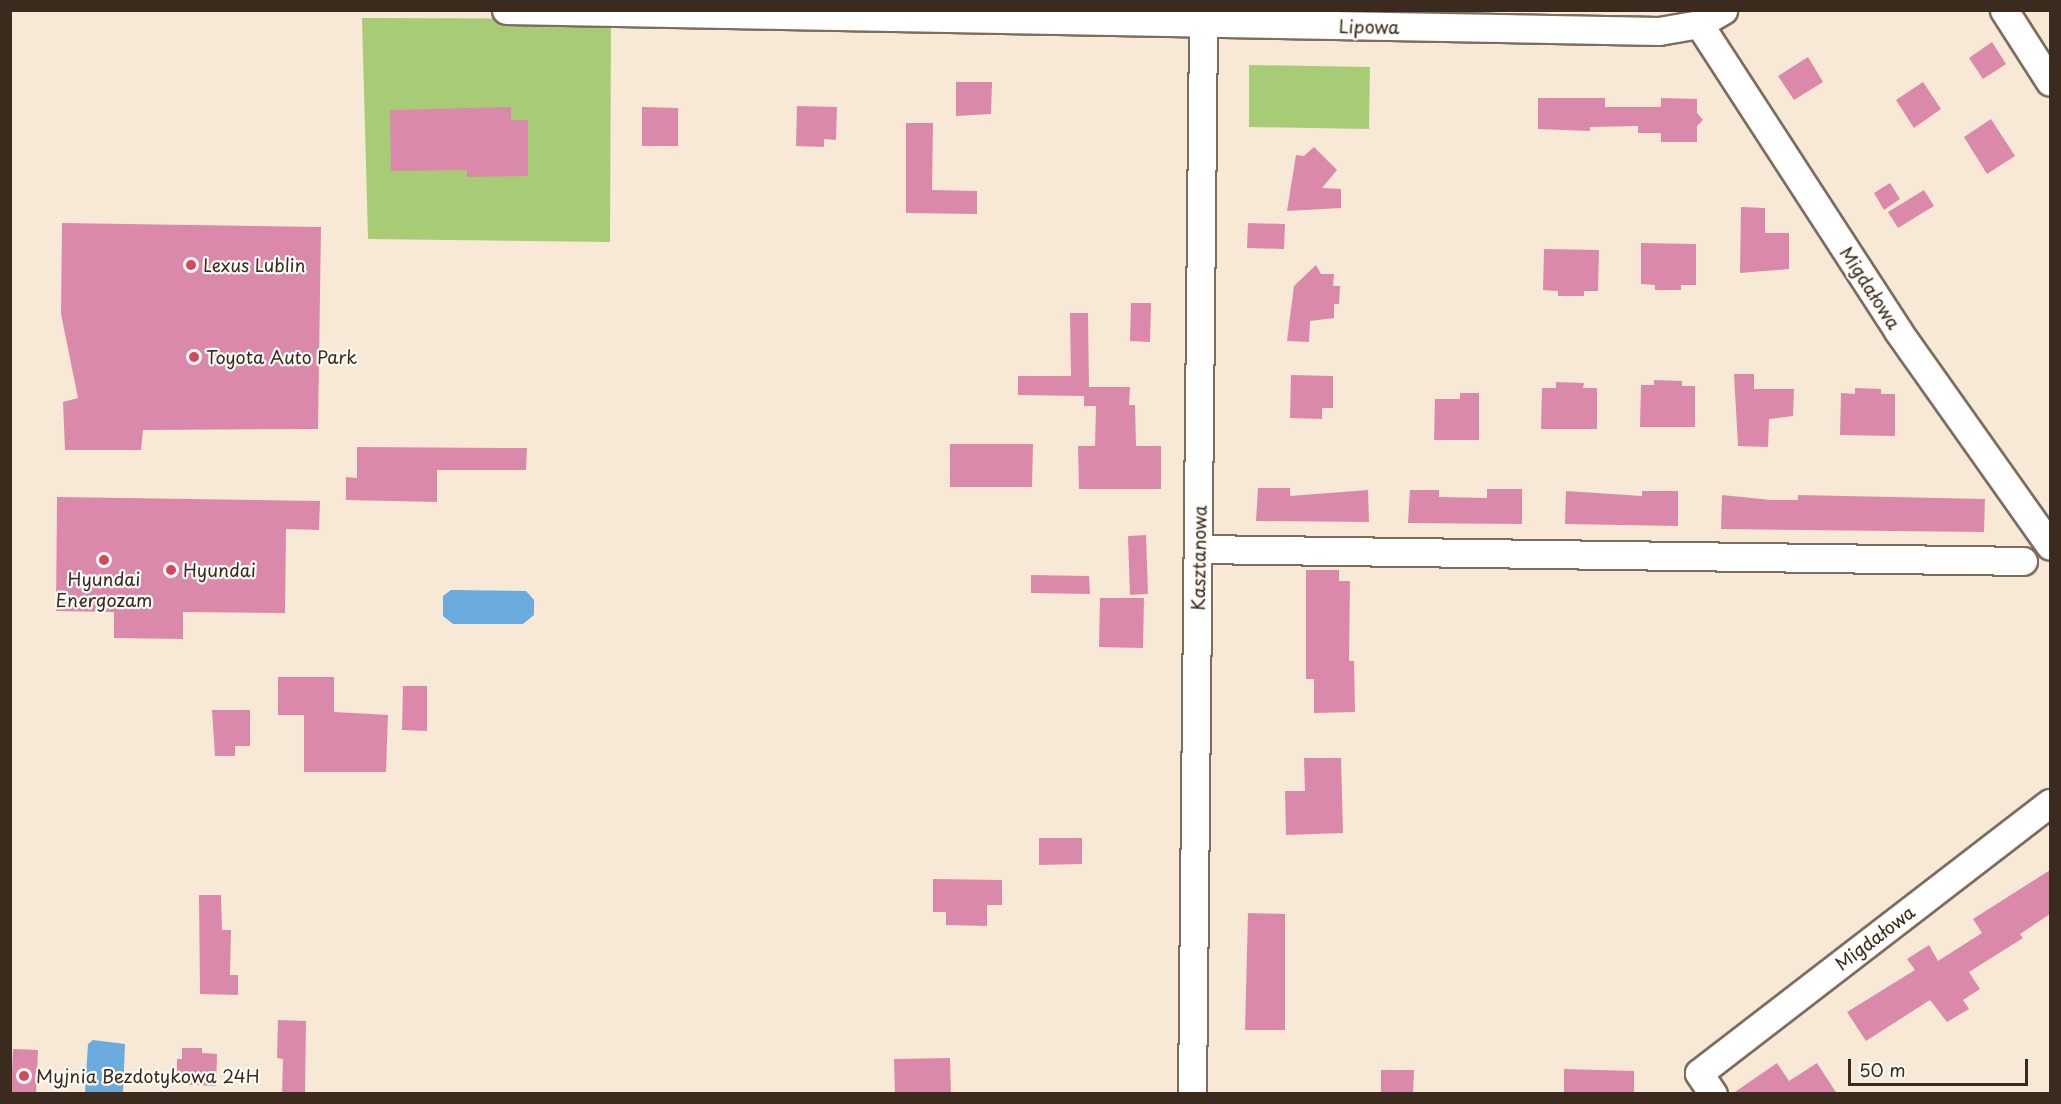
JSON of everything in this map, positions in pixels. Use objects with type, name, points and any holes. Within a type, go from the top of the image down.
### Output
[{"type":"street","name":"Lipowa","points":[[506,10],[1203,22],[1510,19],[1659,31],[1699,24],[1723,10]]},
{"type":"street","points":[[2004,10],[2050,82]]},
{"type":"street","name":"Kasztanowa","points":[[1192,1094],[1203,22]]},
{"type":"street","name":"Migdałowa","points":[[1699,24],[1898,331],[2050,546]]},
{"type":"street","points":[[1199,549],[2023,561]]},
{"type":"street","name":"Migdałowa","points":[[1706,1083],[2050,803]]},
{"type":"green space","points":[[362,18],[611,19],[610,242],[368,239]]},
{"type":"green space","points":[[1249,65],[1370,67],[1369,129],[1249,127]]},
{"type":"water","points":[[451,590],[526,591],[534,600],[534,615],[523,624],[453,624],[443,616],[443,596]]},
{"type":"water","points":[[93,1040],[125,1044],[123,1093],[85,1093],[88,1044]]},
{"type":"building","points":[[1992,42],[2006,64],[1983,79],[1969,58]]},
{"type":"building","points":[[1808,57],[1823,82],[1794,100],[1778,76]]},
{"type":"building","points":[[956,82],[992,82],[991,114],[956,116]]},
{"type":"building","points":[[1923,82],[1941,109],[1914,128],[1896,100]]},
{"type":"building","points":[[1538,98],[1605,98],[1605,107],[1661,107],[1661,98],[1697,99],[1697,113],[1703,120],[1697,126],[1697,142],[1661,142],[1661,133],[1638,133],[1638,126],[1590,127],[1590,131],[1538,129]]},
{"type":"building","points":[[797,106],[837,107],[836,140],[824,139],[824,147],[796,146]]},
{"type":"building","points":[[511,107],[511,120],[528,120],[528,176],[467,177],[467,170],[391,171],[390,110]]},
{"type":"building","points":[[642,107],[678,108],[678,146],[642,146]]},
{"type":"building","points":[[1991,119],[2015,156],[1987,174],[1964,137]]},
{"type":"building","points":[[906,123],[933,123],[932,190],[977,191],[977,214],[906,213]]},
{"type":"building","points":[[1314,147],[1337,170],[1322,188],[1341,189],[1341,208],[1287,211],[1296,155],[1304,156]]},
{"type":"building","points":[[1890,183],[1900,199],[1884,210],[1874,193]]},
{"type":"building","points":[[1924,190],[1934,206],[1898,228],[1888,212]]},
{"type":"building","points":[[1741,207],[1765,208],[1765,233],[1789,233],[1789,269],[1740,273]]},
{"type":"building","name":"Toyota Auto Park","points":[[62,223],[321,227],[318,429],[143,430],[141,450],[65,450],[63,402],[78,398],[61,314]]},
{"type":"building","points":[[1248,223],[1285,224],[1284,249],[1247,248]]},
{"type":"building","points":[[1641,243],[1696,244],[1696,285],[1681,285],[1681,290],[1655,290],[1655,285],[1641,284]]},
{"type":"building","points":[[1544,249],[1599,250],[1598,291],[1584,291],[1584,296],[1558,296],[1558,291],[1543,290]]},
{"type":"building","points":[[1316,265],[1321,274],[1334,274],[1333,286],[1340,286],[1339,304],[1334,304],[1334,318],[1310,321],[1309,342],[1287,341],[1294,286]]},
{"type":"building","points":[[1131,303],[1151,303],[1150,342],[1130,341]]},
{"type":"building","points":[[1070,313],[1088,313],[1089,387],[1130,387],[1129,405],[1135,405],[1136,446],[1161,446],[1161,489],[1079,489],[1078,446],[1095,446],[1096,406],[1084,406],[1084,396],[1018,395],[1018,376],[1071,376]]},
{"type":"building","points":[[1734,374],[1754,374],[1754,389],[1794,389],[1793,416],[1769,419],[1768,447],[1738,446]]},
{"type":"building","points":[[1291,375],[1333,376],[1333,408],[1322,408],[1322,419],[1290,418]]},
{"type":"building","points":[[1654,380],[1682,381],[1682,386],[1695,386],[1695,427],[1640,427],[1641,385],[1654,385]]},
{"type":"building","points":[[1556,382],[1584,383],[1583,388],[1597,388],[1597,429],[1541,429],[1542,388],[1556,388]]},
{"type":"building","points":[[1855,388],[1881,389],[1881,394],[1895,394],[1895,436],[1840,435],[1841,393],[1855,394]]},
{"type":"building","points":[[1460,393],[1479,393],[1479,440],[1434,440],[1435,399],[1460,399]]},
{"type":"building","points":[[950,444],[1033,444],[1032,487],[950,487]]},
{"type":"building","points":[[357,447],[527,448],[526,470],[437,470],[437,502],[346,500],[346,477],[357,478]]},
{"type":"building","points":[[1258,488],[1290,488],[1290,496],[1368,490],[1369,522],[1256,521]]},
{"type":"building","points":[[1487,489],[1522,489],[1522,524],[1408,523],[1410,490],[1439,490],[1439,497],[1487,498]]},
{"type":"building","points":[[1566,491],[1642,496],[1642,491],[1678,491],[1678,526],[1565,524]]},
{"type":"building","points":[[1722,495],[1771,500],[1798,500],[1798,495],[1985,499],[1984,532],[1721,529]]},
{"type":"building","name":"Hyundai","points":[[57,497],[320,501],[319,530],[286,529],[285,613],[183,612],[183,639],[114,638],[114,612],[56,611]]},
{"type":"building","points":[[1146,535],[1148,594],[1130,595],[1128,536]]},
{"type":"building","points":[[1306,570],[1339,570],[1339,581],[1350,581],[1349,661],[1354,661],[1355,712],[1314,713],[1314,679],[1306,679]]},
{"type":"building","points":[[1031,575],[1089,576],[1090,594],[1031,593]]},
{"type":"building","points":[[1100,598],[1144,598],[1143,648],[1099,647]]},
{"type":"building","points":[[278,677],[334,677],[334,712],[388,715],[386,772],[304,772],[304,715],[278,715]]},
{"type":"building","points":[[403,686],[427,686],[427,731],[402,730]]},
{"type":"building","points":[[212,710],[250,710],[250,746],[235,746],[235,756],[215,756]]},
{"type":"building","points":[[1304,758],[1341,758],[1343,833],[1286,835],[1285,791],[1305,791]]},
{"type":"building","points":[[1039,838],[1082,838],[1082,864],[1039,865]]},
{"type":"building","points":[[2050,870],[2050,914],[2020,934],[2023,938],[1969,972],[1980,989],[1963,1000],[1969,1009],[1947,1022],[1930,1000],[1866,1041],[1847,1012],[1915,970],[1907,959],[1929,945],[1938,961],[1982,933],[1973,919]]},
{"type":"building","points":[[933,879],[1002,880],[1002,905],[987,905],[987,926],[946,925],[946,912],[933,912]]},
{"type":"building","points":[[199,895],[221,895],[222,930],[231,930],[230,975],[238,975],[238,995],[200,994]]},
{"type":"building","points":[[1248,913],[1285,914],[1285,1030],[1245,1030]]},
{"type":"building","points":[[278,1020],[306,1021],[305,1094],[282,1094],[283,1059],[277,1058]]},
{"type":"building","points":[[182,1048],[202,1048],[202,1053],[217,1054],[216,1086],[177,1084],[177,1059],[182,1059]]},
{"type":"building","name":"Myjnia Bezdotykowa 24H","points":[[13,1049],[38,1050],[36,1094],[11,1094]]},
{"type":"building","points":[[950,1058],[951,1094],[895,1094],[894,1059]]},
{"type":"building","points":[[1777,1063],[1789,1081],[1817,1063],[1837,1094],[1732,1094]]},
{"type":"building","points":[[1564,1069],[1634,1071],[1634,1094],[1564,1094]]},
{"type":"building","points":[[1381,1070],[1414,1070],[1413,1094],[1381,1094]]},
{"type":"place","name":"Lexus Lublin","points":[[191,265]]},
{"type":"place","name":"Toyota Auto Park","points":[[194,357]]},
{"type":"place","name":"Hyundai Energozam","points":[[104,560]]},
{"type":"place","name":"Hyundai","points":[[171,570]]},
{"type":"place","name":"Myjnia Bezdotykowa 24H","points":[[24,1076]]}]
